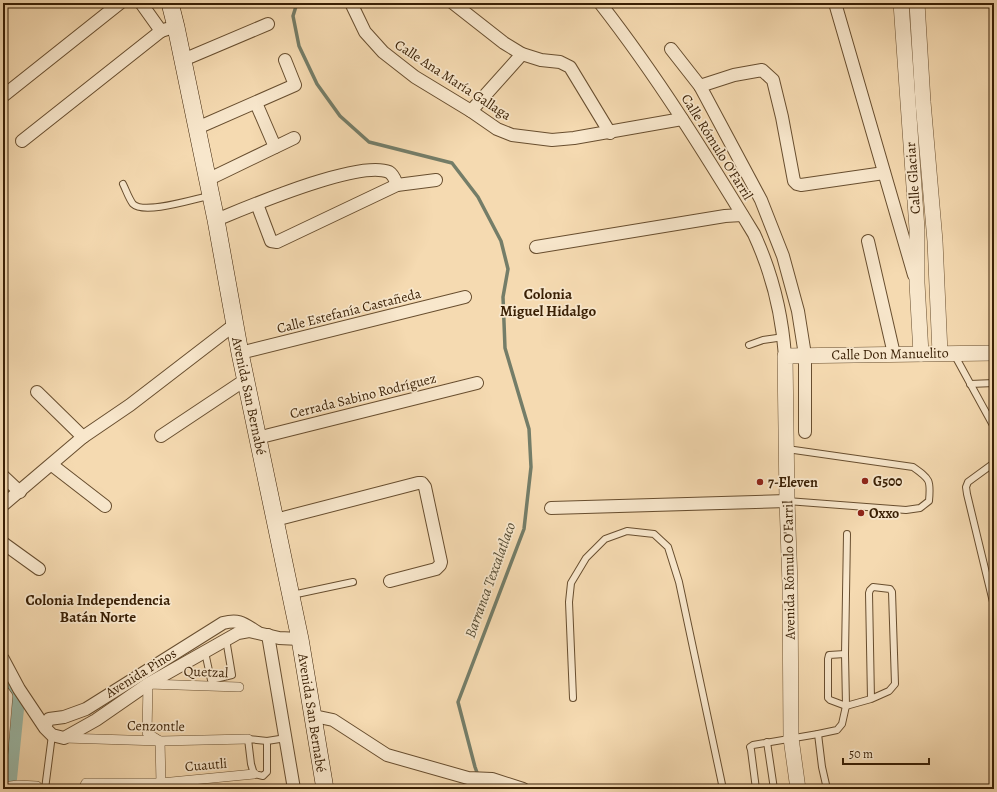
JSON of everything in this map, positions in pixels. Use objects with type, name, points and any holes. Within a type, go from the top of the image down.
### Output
[{"type":"main road","name":"Avenida San Bernabé","points":[[170,3],[169,29],[183,60],[216,220],[245,380],[300,639],[325,789]]},
{"type":"street","points":[[3,96],[120,3]]},
{"type":"street","points":[[22,141],[169,29],[141,3]]},
{"type":"street","name":"Calle Ana María Gallaga","points":[[351,3],[365,32],[383,52],[415,77],[471,111],[496,130],[512,135],[552,140],[574,138],[682,119]]},
{"type":"street","name":"Calle Rómulo O'Farril","points":[[536,247],[725,216],[742,215],[659,83],[600,3]]},
{"type":"street","points":[[835,3],[917,283]]},
{"type":"street","name":"Calle Glaciar","points":[[901,3],[917,229],[917,283],[921,354]]},
{"type":"street","name":"Calle Glaciar","points":[[917,3],[923,102],[935,241],[947,353]]},
{"type":"street","points":[[456,4],[504,43],[522,54],[542,60],[560,62],[570,67],[610,132]]},
{"type":"street","points":[[183,60],[268,24]]},
{"type":"street","points":[[671,49],[700,86],[761,200],[784,256],[798,311],[805,355],[805,432]]},
{"type":"street","points":[[471,111],[522,54]]},
{"type":"street","points":[[197,128],[295,85],[285,60]]},
{"type":"street","points":[[700,86],[734,75],[762,70],[773,80],[782,117],[794,180],[797,184],[801,185],[884,172]]},
{"type":"street","points":[[256,103],[275,147]]},
{"type":"street","points":[[209,188],[275,147],[294,138]]},
{"type":"street","points":[[216,220],[304,185],[332,177],[364,171],[379,170],[394,176],[397,185]]},
{"type":"street","points":[[257,204],[271,241],[277,242],[397,185],[436,180]]},
{"type":"street","name":"Avenida Rómulo O'Farril","points":[[742,215],[754,234],[770,273],[784,337],[790,584],[790,738],[798,789]]},
{"type":"street","points":[[868,242],[894,354]]},
{"type":"street","name":"Calle Estefanía Castañeda","points":[[240,353],[465,297]]},
{"type":"street","points":[[3,505],[52,465],[83,437],[130,405],[234,325]]},
{"type":"street","name":"Calle Don Manuelito","points":[[785,356],[994,353]]},
{"type":"street","points":[[161,436],[245,380]]},
{"type":"street","name":"Cerrada Sabino Rodríguez","points":[[257,438],[477,383]]},
{"type":"street","points":[[37,392],[83,437]]},
{"type":"street","points":[[52,465],[105,506]]},
{"type":"street","points":[[3,476],[20,492]]},
{"type":"street","points":[[275,520],[422,483],[425,487],[441,562],[436,569],[390,580]]},
{"type":"street","points":[[551,508],[787,501]]},
{"type":"street","points":[[3,543],[39,570]]},
{"type":"street","name":"Avenida Pinos","points":[[263,634],[243,623],[233,621],[223,623],[86,709],[64,717],[49,719],[54,733],[96,720],[148,684],[226,639],[244,631],[279,638],[300,639]]},
{"type":"street","points":[[263,634],[286,738],[294,789]]},
{"type":"street","points":[[3,659],[19,689],[54,733]]},
{"type":"street","points":[[148,684],[147,733],[160,741],[161,783]]},
{"type":"street","name":"Quetzal","points":[[148,684],[239,687]]},
{"type":"street","points":[[3,689],[8,696],[3,755]]},
{"type":"street","points":[[314,716],[333,720],[387,755],[468,778],[492,779],[504,786],[523,789]]},
{"type":"street","name":"Cenzontle","points":[[54,733],[160,741],[248,739]]},
{"type":"street","name":"Cuautli","points":[[84,789],[86,783],[161,783],[254,774]]},
{"type":"street","points":[[3,787],[18,784],[40,788]]},
{"type":"lane","points":[[123,184],[134,204],[142,208],[155,208],[209,188]]},
{"type":"lane","points":[[750,345],[764,340],[784,337]]},
{"type":"lane","points":[[947,353],[970,384],[993,424]]},
{"type":"lane","points":[[970,384],[994,383]]},
{"type":"lane","points":[[787,449],[913,467],[928,478],[930,488],[929,501],[920,508],[906,510],[787,501]]},
{"type":"lane","points":[[994,463],[968,482],[966,494],[994,606]]},
{"type":"lane","points":[[572,698],[569,602],[571,583],[586,558],[605,539],[627,531],[654,534],[668,548],[679,582],[723,789]]},
{"type":"lane","points":[[756,789],[750,747],[767,742],[836,730],[842,724],[846,706],[845,654],[847,534]]},
{"type":"lane","points":[[291,596],[353,582]]},
{"type":"lane","points":[[845,654],[829,655],[828,658],[828,698],[830,700],[846,706],[871,699],[889,691],[895,684],[892,592],[890,588],[873,587],[869,593],[871,699]]},
{"type":"lane","points":[[205,652],[211,680],[232,675],[226,639]]},
{"type":"lane","points":[[40,788],[54,733]]},
{"type":"lane","points":[[818,734],[822,767],[827,789]]},
{"type":"lane","points":[[267,741],[267,772],[262,776],[254,774],[251,764],[248,739],[267,741],[286,738]]},
{"type":"lane","points":[[767,742],[774,789]]},
{"type":"waterway","name":"Barranca Texcalatlaco","points":[[297,3],[293,16],[299,46],[317,84],[340,116],[369,142],[452,163],[478,197],[501,241],[508,269],[503,297],[505,348],[529,429],[531,467],[524,529],[458,702],[475,767],[483,789]]},
{"type":"waterway","points":[[10,789],[18,709],[16,690],[12,682]]},
{"type":"place","name":"G500","points":[[865,481]]},
{"type":"place","name":"7-Eleven","points":[[760,482]]},
{"type":"place","name":"Oxxo","points":[[861,513]]},
{"type":"district","name":"Colonia Miguel Hidalgo","points":[[548,302]]},
{"type":"district","name":"Colonia Independencia Batán Norte","points":[[98,608]]}]
